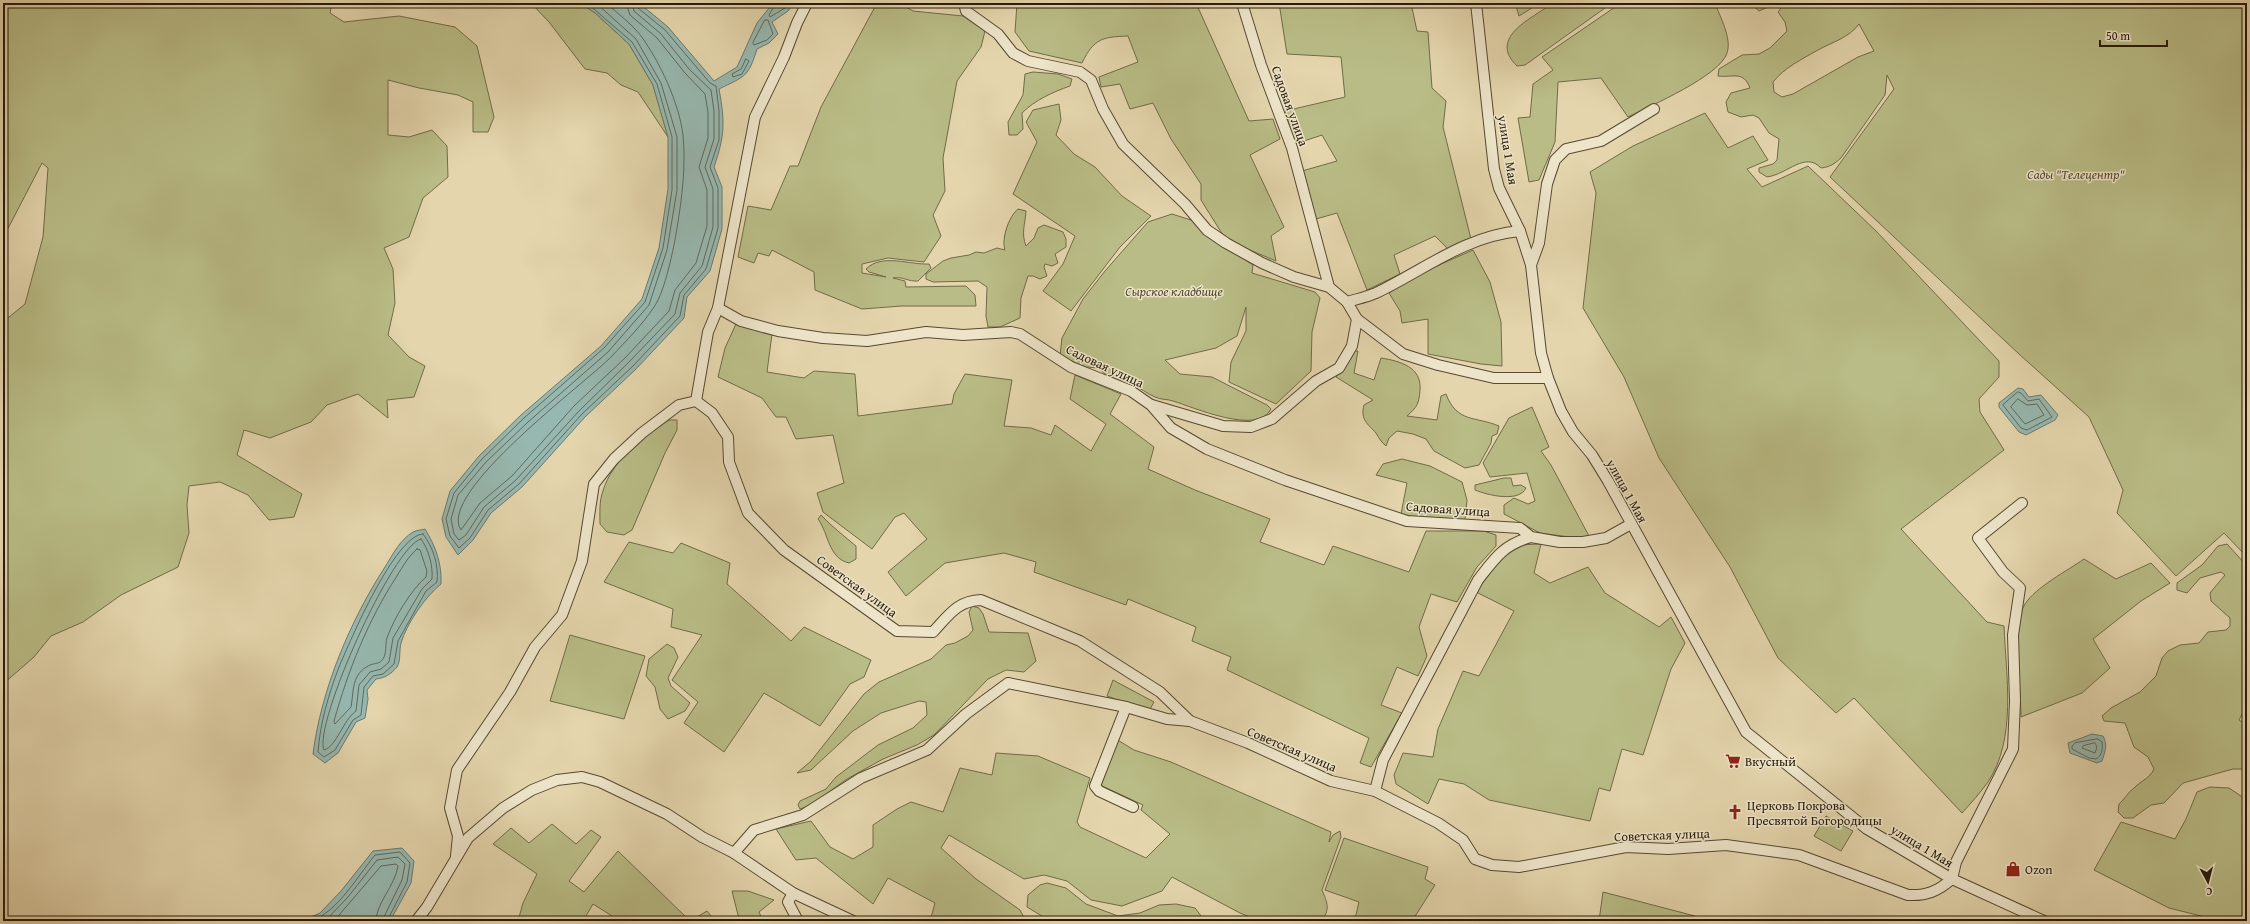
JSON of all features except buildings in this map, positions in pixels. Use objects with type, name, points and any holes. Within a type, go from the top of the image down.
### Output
[{"type":"street","points":[[456,856],[458,836],[450,808],[457,770],[510,692],[535,647],[562,615],[582,560],[594,484],[614,459],[642,433],[678,405],[696,401],[708,332],[718,308],[755,117],[808,3]]},
{"type":"street","points":[[964,3],[966,11],[998,34],[1013,53],[1028,61],[1080,72],[1092,80],[1103,109],[1123,144],[1185,204],[1207,230],[1262,263],[1329,288],[1347,302],[1357,319],[1403,354],[1438,365],[1494,378],[1548,378]]},
{"type":"street","name":"Садовая улица","points":[[1242,3],[1261,65],[1292,148],[1329,288]]},
{"type":"street","name":"улица 1 Мая","points":[[1476,3],[1494,169],[1499,188],[1520,231],[1531,265],[1541,352],[1548,378],[1560,411],[1573,432],[1592,455],[1746,732],[1867,828],[1952,879]]},
{"type":"street","points":[[1531,265],[1539,243],[1543,207],[1555,160],[1566,150],[1601,141],[1654,109]]},
{"type":"street","points":[[1347,302],[1375,294],[1469,243],[1497,233],[1520,231]]},
{"type":"street","name":"Садовая улица","points":[[718,308],[741,321],[778,331],[822,338],[867,341],[926,332],[963,335],[1011,332],[1020,334],[1071,367],[1131,390],[1151,405],[1171,428],[1208,449],[1285,480],[1407,521],[1520,528],[1531,537]]},
{"type":"street","points":[[1151,405],[1223,426],[1250,427],[1272,419],[1316,381],[1339,368],[1352,346],[1357,319]]},
{"type":"street","name":"Советская улица","points":[[696,401],[712,413],[728,437],[729,462],[748,513],[784,550],[897,632],[933,632],[959,605],[968,600],[981,600],[1080,641],[1160,692],[1190,721],[1248,743],[1331,781],[1375,790],[1438,823],[1463,840],[1475,859],[1492,865],[1519,867],[1626,846],[1668,849],[1726,845],[1799,855],[1908,895],[1922,896],[1933,893],[1952,879]]},
{"type":"street","points":[[2022,503],[1978,538],[2003,572],[2020,588],[2013,635],[2015,702],[2013,749],[1956,862],[1952,879],[2044,921]]},
{"type":"street","name":"Садовая улица","points":[[1375,790],[1383,760],[1478,580],[1496,557],[1514,542],[1531,537],[1560,542],[1583,542],[1606,538],[1631,524]]},
{"type":"street","points":[[734,853],[754,830],[803,815],[861,778],[927,750],[966,714],[1008,683],[1126,707],[1167,719],[1190,721]]},
{"type":"street","points":[[1126,707],[1095,786],[1099,791],[1134,807]]},
{"type":"street","points":[[416,921],[427,907],[468,838],[503,808],[532,790],[557,780],[582,777],[600,782],[667,814],[702,837],[734,853],[793,893],[853,921]]},
{"type":"street","points":[[793,893],[788,902],[798,921]]},
{"type":"green space","points":[[3,3],[332,3],[330,13],[344,22],[399,16],[455,27],[477,46],[494,117],[488,132],[473,132],[473,102],[458,95],[419,88],[388,80],[388,135],[409,137],[432,130],[447,146],[448,177],[423,198],[409,237],[384,248],[393,269],[395,303],[388,335],[409,357],[425,366],[414,397],[387,400],[388,418],[358,394],[327,405],[311,422],[270,438],[244,430],[237,455],[302,494],[294,517],[269,520],[248,495],[220,482],[189,486],[187,505],[189,533],[178,567],[121,595],[83,622],[51,636],[34,657],[3,684],[3,322],[25,304],[43,237],[48,168],[42,163],[3,238]]},
{"type":"green space","points":[[531,3],[580,3],[595,13],[629,44],[653,85],[668,137],[638,92],[621,85],[607,73],[585,69],[549,22]]},
{"type":"green space","points":[[877,3],[899,3],[913,11],[963,16],[985,31],[981,47],[957,81],[943,158],[945,191],[933,215],[941,236],[924,262],[888,258],[862,264],[862,273],[886,277],[869,272],[866,269],[873,264],[880,262],[896,261],[929,264],[931,268],[918,281],[893,278],[905,281],[906,287],[966,286],[975,295],[976,306],[902,306],[862,309],[815,290],[814,272],[772,250],[769,256],[758,253],[754,263],[738,257],[748,206],[771,210],[790,166],[798,166],[821,107]]},
{"type":"green space","points":[[1017,3],[1196,3],[1249,121],[1273,119],[1280,139],[1250,155],[1284,227],[1271,236],[1276,261],[1226,240],[1201,200],[1201,184],[1171,139],[1153,103],[1130,109],[1120,84],[1101,87],[1099,77],[1138,62],[1128,36],[1112,37],[1100,40],[1091,48],[1082,63],[1029,51],[1015,32]]},
{"type":"green space","points":[[1279,3],[1411,3],[1417,31],[1428,32],[1432,88],[1446,101],[1443,127],[1471,239],[1448,249],[1435,236],[1394,255],[1400,274],[1367,290],[1337,213],[1316,219],[1302,171],[1337,161],[1322,135],[1295,144],[1285,111],[1345,97],[1341,57],[1287,54]]},
{"type":"green space","points":[[1515,3],[1540,3],[1519,16]]},
{"type":"green space","points":[[1553,3],[1612,3],[1525,65],[1517,66],[1509,56],[1507,46],[1510,37],[1516,29]]},
{"type":"green space","points":[[1621,3],[1715,3],[1727,34],[1727,53],[1722,62],[1712,71],[1683,90],[1628,117],[1601,78],[1558,82],[1555,142],[1539,180],[1529,182],[1518,118],[1530,117],[1533,84],[1553,70],[1542,57]]},
{"type":"green space","points":[[1750,3],[1777,3],[1759,11]]},
{"type":"green space","name":"Сады \"Телецентр\"","points":[[1785,3],[2247,3],[2247,557],[2224,533],[2176,576],[2117,513],[2123,490],[2089,417],[2019,354],[1830,177],[1894,89],[1887,75],[1885,95],[1841,158],[1836,162],[1821,168],[1815,163],[1802,163],[1767,177],[1759,172],[1759,168],[1773,164],[1777,160],[1779,139],[1769,133],[1759,118],[1753,115],[1741,117],[1728,112],[1726,102],[1731,93],[1750,88],[1747,82],[1741,77],[1718,76],[1719,69],[1742,55],[1759,54],[1770,48],[1787,31],[1785,22],[1778,12]],"holes":[[[1859,24],[1874,51],[1858,57],[1793,94],[1782,97],[1774,92],[1773,82],[1782,72],[1823,47],[1850,33]]]},
{"type":"green space","points":[[1033,72],[1058,74],[1072,79],[1070,86],[1044,97],[1027,108],[1022,113],[1023,129],[1017,135],[1009,135],[1008,122],[1023,95],[1025,74]]},
{"type":"green space","points":[[1059,104],[1061,120],[1056,135],[1074,154],[1095,167],[1122,196],[1151,216],[1120,247],[1071,311],[1043,291],[1063,264],[1075,236],[1013,194],[1037,142],[1026,122],[1033,110]]},
{"type":"green space","points":[[1705,113],[1728,148],[1753,136],[1768,160],[1747,169],[1762,187],[1808,166],[1876,231],[1999,361],[1999,377],[1979,399],[1980,412],[2004,450],[1901,529],[1987,622],[2004,626],[2008,706],[2003,746],[1997,765],[1988,782],[1962,813],[1854,698],[1836,713],[1778,658],[1730,567],[1659,458],[1624,377],[1583,308],[1596,193],[1590,172],[1633,146]]},
{"type":"green space","points":[[1018,209],[1026,211],[1024,233],[1026,246],[1034,238],[1038,228],[1044,225],[1063,232],[1066,239],[1066,247],[1055,254],[1058,263],[1052,266],[1045,264],[1044,267],[1047,276],[1040,279],[1033,276],[1028,276],[1021,298],[1020,318],[1000,327],[988,327],[986,316],[987,287],[978,281],[933,282],[926,279],[926,274],[943,261],[951,258],[969,255],[976,252],[984,253],[997,248],[1005,250],[1005,234],[1009,222]]},
{"type":"green space","name":"Сырское кладбище","points":[[1172,214],[1191,220],[1203,232],[1253,265],[1252,273],[1315,292],[1320,298],[1312,332],[1311,371],[1276,404],[1229,382],[1231,362],[1246,331],[1246,307],[1237,336],[1216,348],[1165,360],[1180,374],[1212,377],[1267,405],[1271,409],[1264,417],[1253,420],[1240,420],[1209,413],[1171,400],[1157,398],[1134,385],[1110,377],[1099,368],[1086,367],[1060,356],[1062,338],[1083,299],[1105,271],[1148,222]]},
{"type":"green space","points":[[1473,250],[1490,282],[1501,322],[1502,366],[1481,364],[1428,354],[1428,319],[1402,323],[1400,311],[1389,293],[1421,273]]},
{"type":"green space","points":[[736,324],[772,334],[767,372],[804,378],[814,371],[855,374],[858,416],[952,404],[954,394],[965,374],[1012,380],[1004,426],[1031,428],[1051,435],[1055,425],[1091,451],[1106,424],[1070,399],[1075,375],[1121,394],[1110,414],[1154,447],[1148,469],[1195,490],[1270,519],[1260,542],[1324,565],[1333,546],[1409,572],[1426,531],[1484,531],[1496,535],[1496,546],[1477,567],[1457,602],[1431,594],[1419,627],[1427,656],[1418,676],[1397,667],[1381,705],[1402,713],[1371,767],[1360,763],[1369,738],[1227,670],[1231,657],[1192,641],[1196,627],[1128,599],[1126,605],[1034,572],[1036,562],[1004,553],[945,563],[906,596],[888,572],[927,539],[904,513],[895,517],[872,549],[823,512],[817,493],[844,483],[833,435],[796,439],[786,417],[776,417],[762,398],[718,377],[725,348]]},
{"type":"green space","points":[[1355,351],[1358,351],[1354,373],[1374,380],[1381,358],[1402,363],[1414,371],[1420,382],[1420,395],[1417,405],[1407,416],[1437,420],[1441,396],[1446,394],[1450,403],[1461,414],[1499,426],[1497,434],[1492,436],[1491,443],[1479,465],[1465,468],[1434,451],[1426,439],[1413,434],[1397,431],[1389,438],[1386,446],[1364,418],[1364,405],[1373,400],[1336,377]]},
{"type":"green space","points":[[1532,407],[1549,447],[1541,451],[1551,465],[1589,536],[1577,538],[1540,533],[1504,514],[1504,505],[1514,498],[1528,504],[1535,501],[1527,473],[1490,477],[1483,463],[1509,418]]},
{"type":"green space","points":[[669,420],[677,420],[677,430],[665,453],[632,530],[624,535],[607,532],[600,524],[600,503],[607,480],[613,469],[639,442]]},
{"type":"green space","points":[[1402,459],[1430,466],[1462,482],[1467,500],[1465,520],[1419,518],[1401,514],[1407,483],[1376,475],[1383,464]]},
{"type":"green space","points":[[1504,478],[1511,478],[1513,486],[1521,485],[1526,488],[1522,493],[1510,497],[1495,496],[1475,490],[1475,485]]},
{"type":"green space","points":[[821,515],[856,546],[856,559],[849,563],[842,560],[833,551],[818,519]]},
{"type":"green space","points":[[629,542],[673,553],[681,543],[730,563],[727,584],[791,641],[804,627],[871,660],[864,677],[850,684],[820,726],[764,693],[724,752],[684,723],[698,702],[672,680],[702,635],[671,627],[673,609],[604,582]]},
{"type":"green space","points":[[1541,544],[1534,573],[1550,583],[1588,567],[1605,593],[1659,627],[1671,617],[1685,643],[1671,669],[1643,755],[1622,749],[1610,791],[1599,788],[1590,821],[1489,800],[1464,784],[1439,779],[1428,804],[1396,784],[1394,775],[1403,753],[1433,757],[1438,729],[1463,671],[1479,676],[1514,611],[1476,592],[1491,568],[1516,545]]},
{"type":"green space","points":[[2227,544],[2247,566],[2247,705],[2239,720],[2247,725],[2247,769],[2233,769],[2183,783],[2164,803],[2151,805],[2133,818],[2124,818],[2118,812],[2119,804],[2132,790],[2150,775],[2154,769],[2148,757],[2134,747],[2125,723],[2104,721],[2102,716],[2111,708],[2140,692],[2156,676],[2162,658],[2168,651],[2180,645],[2199,643],[2208,632],[2226,630],[2230,626],[2230,618],[2211,601],[2210,593],[2225,575],[2221,572],[2200,578],[2187,593],[2177,590],[2177,583],[2202,565],[2218,546]]},
{"type":"green space","points":[[2084,559],[2116,579],[2151,563],[2170,583],[2141,601],[2093,639],[2110,668],[2082,693],[2021,717],[2018,642],[2021,614],[2025,604],[2036,591]]},
{"type":"green space","points":[[972,606],[979,608],[983,614],[989,632],[1028,633],[1036,661],[1024,672],[1006,670],[988,679],[934,735],[917,745],[883,759],[847,779],[811,805],[800,809],[798,805],[800,801],[826,789],[836,777],[878,745],[913,728],[927,715],[926,702],[919,701],[881,713],[853,731],[811,770],[797,773],[811,761],[864,694],[879,682],[931,659],[946,645],[955,643],[968,636],[973,630],[969,612]]},
{"type":"green space","points":[[570,635],[645,656],[624,719],[550,701]]},
{"type":"green space","points":[[667,644],[674,648],[678,657],[668,678],[671,686],[690,703],[685,711],[668,719],[660,709],[655,687],[646,676],[649,659]]},
{"type":"green space","points":[[1113,680],[1154,702],[1149,711],[1107,696]]},
{"type":"green space","points":[[1116,739],[1134,750],[1171,762],[1331,832],[1329,842],[1333,835],[1340,831],[1341,837],[1322,890],[1327,902],[1327,910],[1321,921],[1260,921],[1240,913],[1172,877],[1162,891],[1122,906],[1091,900],[1067,881],[1044,875],[1024,879],[949,835],[941,848],[976,879],[1020,910],[1026,921],[930,921],[935,903],[888,878],[873,904],[816,858],[796,860],[776,829],[811,821],[830,847],[853,859],[873,847],[873,825],[897,809],[911,802],[943,812],[960,768],[992,775],[996,753],[1038,756],[1090,778],[1077,822],[1080,827],[1146,858],[1170,834],[1141,810],[1143,805],[1100,785]]},
{"type":"green space","points":[[2210,787],[2229,788],[2247,800],[2247,921],[2221,921],[2169,908],[2094,870],[2121,822],[2175,839],[2186,819],[2197,792]]},
{"type":"green space","points":[[1826,816],[1853,831],[1841,851],[1814,836]]},
{"type":"green space","points":[[552,824],[576,844],[591,830],[601,837],[569,881],[584,892],[618,851],[690,921],[620,921],[593,904],[583,921],[518,921],[523,903],[537,874],[493,844],[511,828],[529,843]]},
{"type":"green space","points":[[1344,838],[1428,867],[1425,879],[1435,885],[1412,921],[1361,921],[1355,919],[1359,902],[1325,890]]},
{"type":"green space","points":[[1047,883],[1066,888],[1086,904],[1118,916],[1140,913],[1159,905],[1176,904],[1195,908],[1205,921],[1050,921],[1027,907],[1028,895],[1040,885]]},
{"type":"green space","points":[[732,891],[748,891],[774,900],[759,912],[763,921],[736,921],[739,919]]},
{"type":"green space","points":[[1603,892],[1695,916],[1693,921],[1599,921]]},
{"type":"green space","points":[[707,911],[715,921],[690,921]]},
{"type":"water","points":[[580,3],[639,3],[668,27],[714,81],[737,67],[757,23],[773,3],[794,3],[788,11],[772,22],[778,34],[769,43],[757,49],[748,71],[740,78],[719,89],[723,128],[714,167],[722,187],[722,229],[710,271],[687,297],[684,318],[636,369],[585,417],[522,487],[491,513],[473,540],[458,555],[446,537],[442,519],[450,491],[479,456],[521,415],[601,346],[642,299],[659,248],[668,189],[668,137],[653,85],[629,44],[595,13]]},
{"type":"water","points":[[2018,388],[2023,389],[2029,397],[2041,395],[2058,415],[2055,420],[2026,435],[2019,432],[1999,407],[1999,403]]},
{"type":"water","points":[[425,529],[438,556],[441,584],[423,603],[412,619],[401,643],[397,667],[388,675],[376,679],[367,690],[368,699],[365,718],[356,722],[338,753],[325,763],[313,754],[317,730],[330,681],[349,633],[372,588],[397,548],[408,535]]},
{"type":"water","points":[[2092,734],[2103,736],[2106,745],[2102,761],[2097,763],[2070,753],[2068,743]]},
{"type":"water","points":[[402,848],[414,861],[411,883],[390,921],[302,921],[320,913],[341,891],[373,851]]},
{"type":"place","name":"Вкусный","points":[[1733,761]]},
{"type":"place","name":"Церковь Покрова Пресвятой Богородицы","points":[[1735,812]]},
{"type":"place","name":"Ozon","points":[[2013,869]]}]
